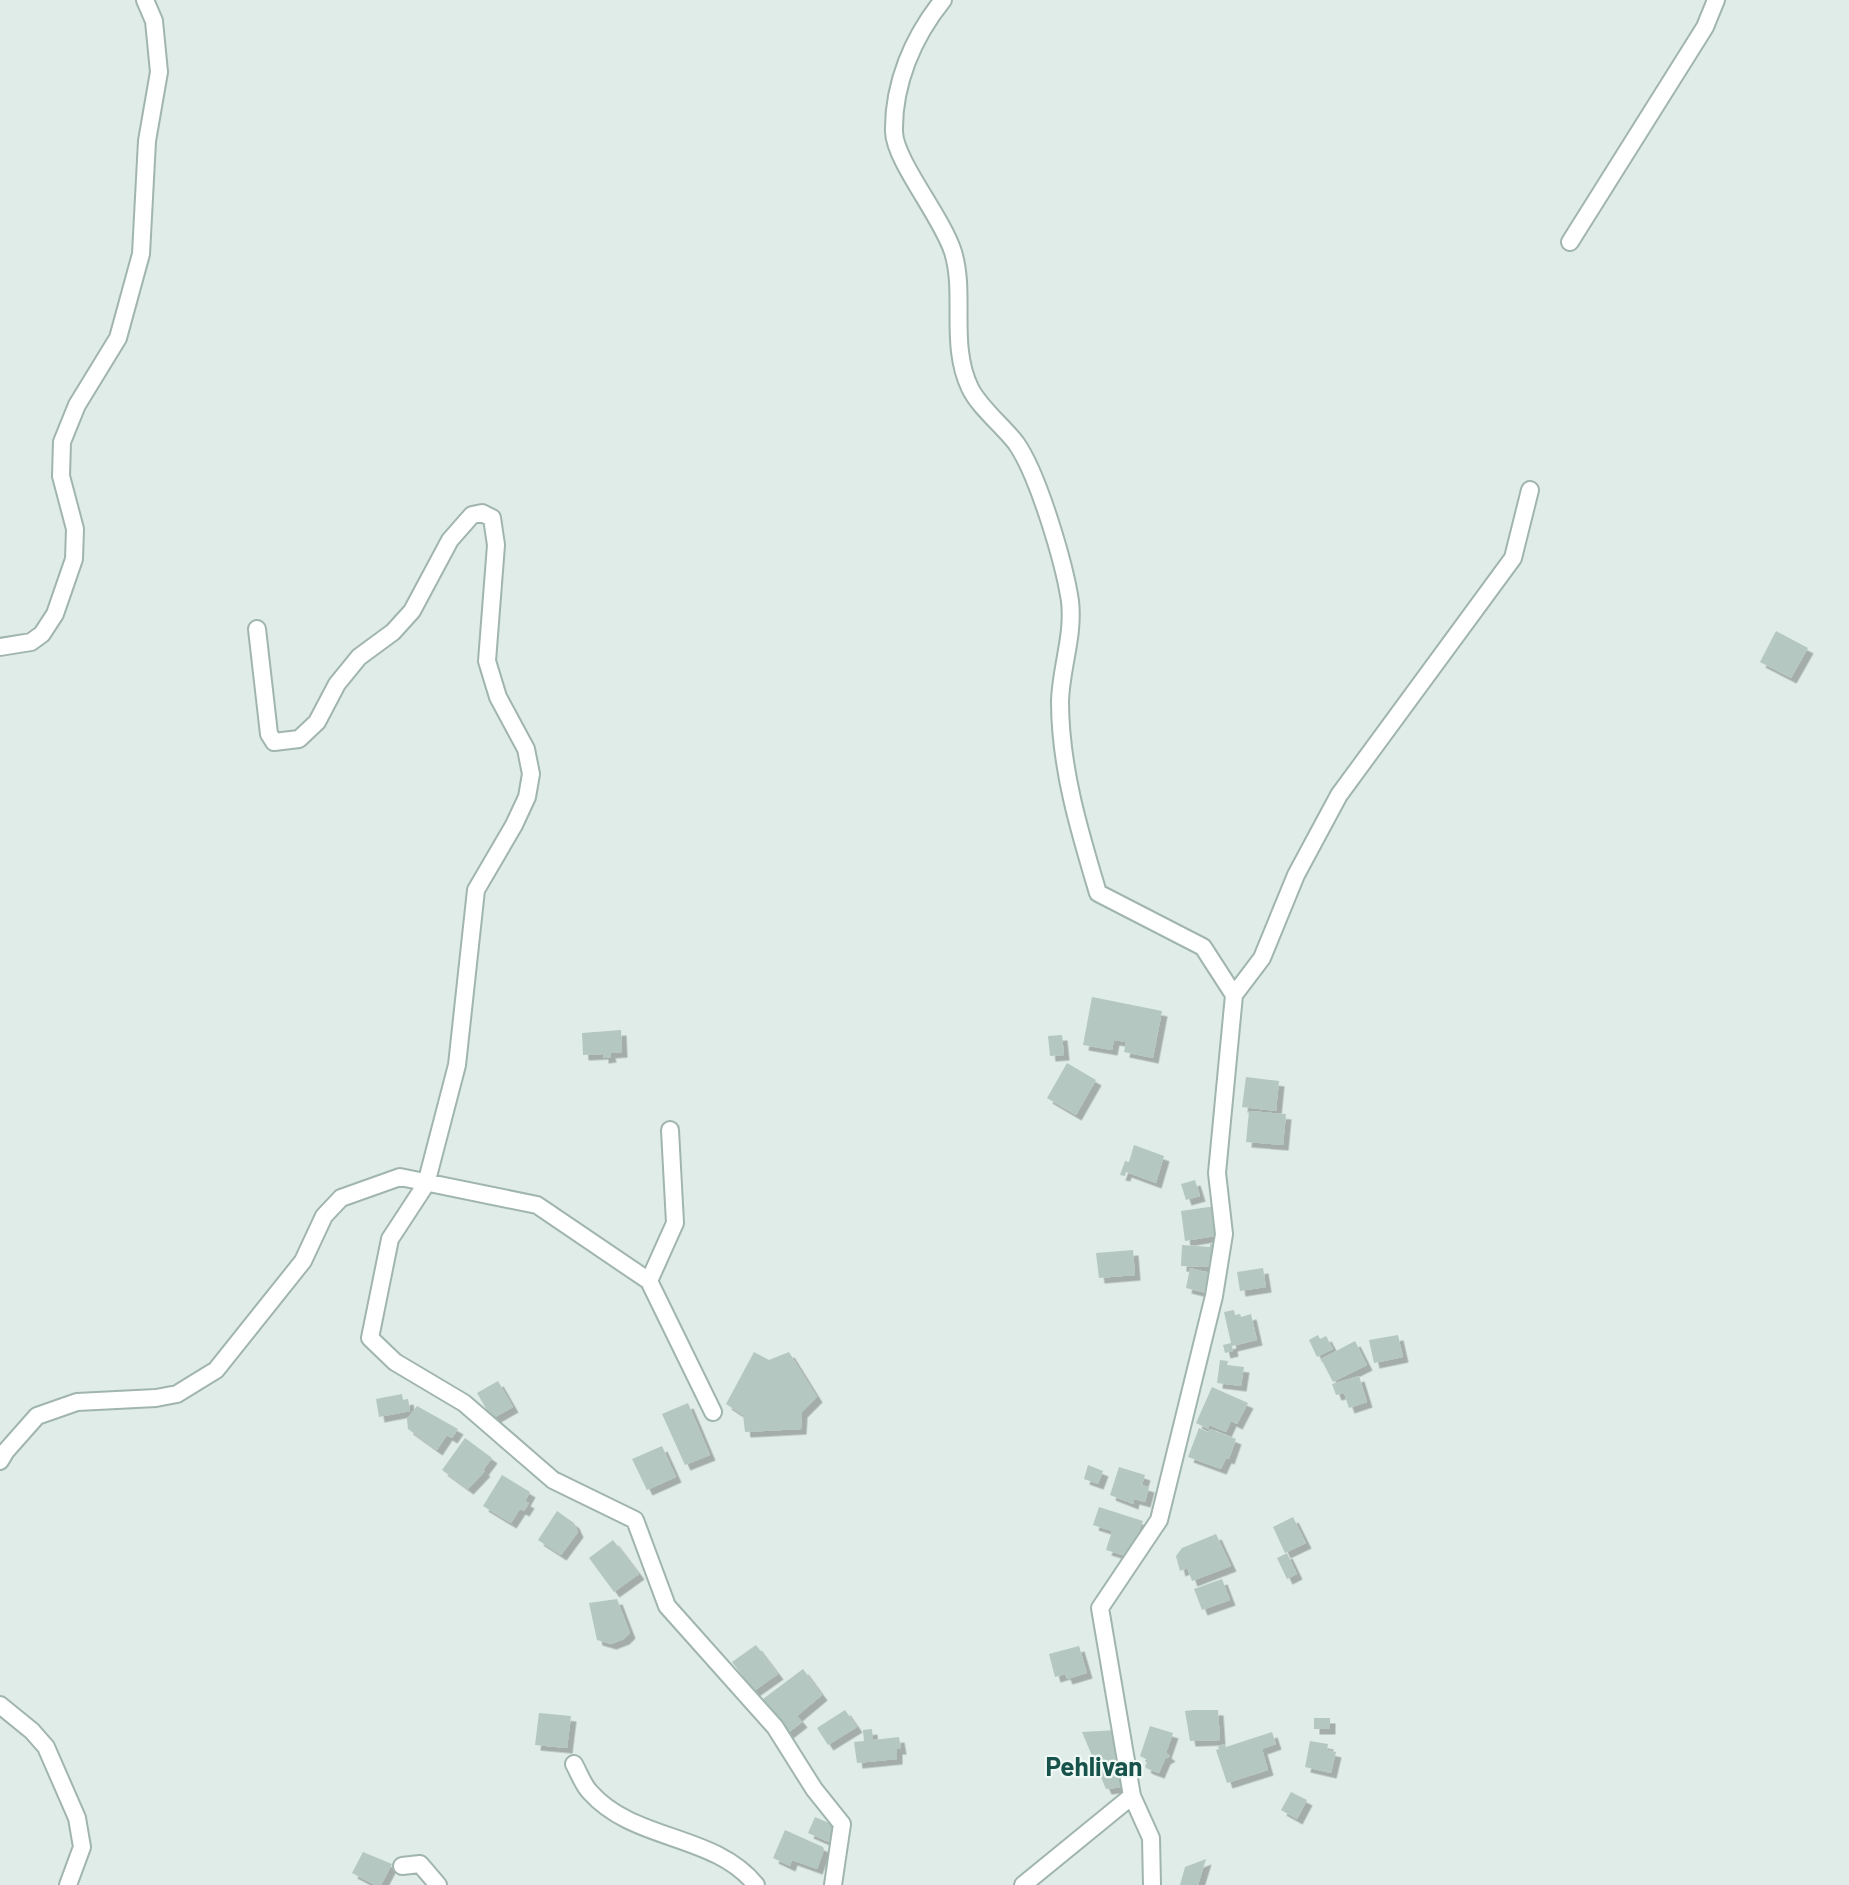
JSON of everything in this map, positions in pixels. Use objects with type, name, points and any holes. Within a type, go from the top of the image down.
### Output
[{"type":"street","points":[[0,647],[31,642],[42,634],[55,614],[74,559],[75,529],[61,476],[62,442],[77,405],[118,338],[141,254],[147,141],[159,72],[154,21],[145,0]]},
{"type":"street","points":[[943,0],[921,31],[898,84],[894,134],[900,152],[941,221],[953,253],[957,285],[956,334],[970,389],[1016,443],[1031,467],[1062,565],[1070,602],[1071,636],[1060,698],[1061,731],[1073,811],[1098,893],[1203,947],[1234,995]]},
{"type":"street","points":[[1570,242],[1705,27],[1716,0]]},
{"type":"street","points":[[1152,1885],[1151,1838],[1132,1796],[1100,1608],[1159,1520],[1214,1296],[1224,1234],[1217,1173],[1234,995],[1262,958],[1296,875],[1339,795],[1514,558],[1530,490]]},
{"type":"street","points":[[257,629],[269,734],[274,742],[299,739],[317,722],[337,684],[359,657],[393,632],[412,612],[450,540],[472,515],[482,513],[492,518],[496,545],[487,661],[498,697],[526,749],[531,774],[527,797],[514,825],[476,890],[457,1065],[426,1184],[390,1239],[370,1338],[395,1362],[464,1403],[553,1480],[635,1520],[667,1606],[775,1727],[814,1789],[842,1824],[833,1885]]},
{"type":"street","points":[[649,1281],[675,1223],[670,1130]]},
{"type":"street","points":[[0,1461],[37,1416],[78,1402],[156,1398],[177,1394],[216,1370],[303,1261],[324,1216],[341,1198],[400,1177],[537,1205],[649,1281],[713,1412]]},
{"type":"street","points":[[0,1705],[33,1731],[46,1747],[77,1818],[82,1847],[68,1885]]},
{"type":"street","points":[[574,1764],[590,1792],[618,1815],[673,1839],[711,1850],[744,1870],[756,1885]]},
{"type":"street","points":[[1023,1885],[1132,1796]]},
{"type":"street","points":[[402,1866],[420,1864],[438,1885]]},
{"type":"building","points":[[1776,631],[1808,648],[1791,678],[1760,662]]},
{"type":"building","points":[[1092,997],[1162,1011],[1153,1058],[1124,1052],[1126,1042],[1114,1040],[1112,1050],[1083,1045]]},
{"type":"building","points":[[621,1030],[622,1052],[610,1053],[611,1057],[603,1058],[603,1054],[583,1055],[582,1033]]},
{"type":"building","points":[[1062,1035],[1064,1055],[1050,1056],[1048,1036]]},
{"type":"building","points":[[1067,1063],[1096,1080],[1076,1115],[1047,1098]]},
{"type":"building","points":[[1246,1077],[1279,1081],[1276,1111],[1242,1107]]},
{"type":"building","points":[[1249,1111],[1286,1114],[1283,1145],[1246,1142]]},
{"type":"building","points":[[1134,1145],[1164,1156],[1156,1183],[1126,1172],[1125,1176],[1120,1175],[1125,1161],[1129,1162]]},
{"type":"building","points":[[1195,1180],[1200,1196],[1186,1200],[1181,1184]]},
{"type":"building","points":[[1216,1206],[1221,1235],[1185,1241],[1181,1211]]},
{"type":"building","points":[[1210,1244],[1220,1244],[1220,1256],[1210,1255],[1210,1267],[1181,1266],[1182,1245],[1210,1247]]},
{"type":"building","points":[[1133,1250],[1135,1275],[1099,1278],[1096,1253]]},
{"type":"building","points":[[1190,1268],[1214,1274],[1210,1294],[1186,1288]]},
{"type":"building","points":[[1263,1268],[1266,1287],[1240,1291],[1237,1272]]},
{"type":"building","points":[[1234,1310],[1235,1315],[1240,1314],[1241,1317],[1251,1314],[1257,1340],[1232,1346],[1233,1351],[1225,1353],[1223,1345],[1231,1343],[1224,1312]]},
{"type":"building","points":[[1318,1335],[1320,1339],[1326,1336],[1333,1349],[1317,1357],[1309,1340]]},
{"type":"building","points":[[1398,1335],[1403,1357],[1374,1363],[1369,1340]]},
{"type":"building","points":[[1355,1341],[1367,1365],[1333,1382],[1321,1359]]},
{"type":"building","points":[[754,1352],[769,1360],[789,1352],[817,1397],[802,1412],[801,1429],[745,1432],[743,1415],[726,1404]]},
{"type":"building","points":[[1220,1360],[1228,1361],[1227,1365],[1244,1367],[1241,1386],[1217,1383]]},
{"type":"building","points":[[1359,1376],[1367,1402],[1349,1408],[1344,1393],[1336,1395],[1332,1384]]},
{"type":"building","points":[[498,1381],[513,1407],[492,1419],[477,1393]]},
{"type":"building","points":[[1212,1387],[1248,1403],[1237,1424],[1231,1421],[1226,1432],[1209,1425],[1208,1429],[1196,1423]]},
{"type":"building","points":[[402,1394],[403,1400],[408,1399],[410,1411],[379,1417],[376,1399]]},
{"type":"building","points":[[688,1403],[710,1455],[685,1465],[662,1414]]},
{"type":"building","points":[[417,1406],[458,1429],[452,1438],[447,1435],[437,1450],[408,1429],[407,1419]]},
{"type":"building","points":[[1199,1428],[1208,1432],[1210,1429],[1236,1439],[1229,1459],[1226,1458],[1221,1469],[1188,1457]]},
{"type":"building","points":[[465,1438],[492,1458],[483,1470],[485,1471],[468,1489],[442,1470]]},
{"type":"building","points":[[662,1446],[676,1477],[647,1490],[632,1459]]},
{"type":"building","points":[[1088,1465],[1103,1471],[1098,1484],[1084,1479]]},
{"type":"building","points":[[1119,1467],[1145,1475],[1142,1485],[1149,1487],[1145,1502],[1134,1499],[1133,1504],[1110,1495]]},
{"type":"building","points":[[502,1475],[530,1492],[525,1501],[529,1503],[524,1511],[520,1509],[511,1523],[483,1506]]},
{"type":"building","points":[[1099,1507],[1143,1521],[1129,1557],[1106,1550],[1112,1531],[1093,1525]]},
{"type":"building","points":[[557,1511],[574,1523],[578,1532],[561,1555],[538,1540]]},
{"type":"building","points":[[1293,1517],[1306,1543],[1285,1553],[1273,1527]]},
{"type":"building","points":[[1216,1534],[1231,1566],[1192,1581],[1187,1568],[1180,1571],[1176,1556],[1182,1548]]},
{"type":"building","points":[[613,1540],[639,1574],[614,1592],[589,1558]]},
{"type":"building","points":[[1287,1553],[1297,1574],[1287,1579],[1277,1558]]},
{"type":"building","points":[[1222,1579],[1230,1600],[1202,1610],[1194,1589]]},
{"type":"building","points":[[617,1599],[630,1633],[624,1639],[611,1644],[597,1640],[589,1603]]},
{"type":"building","points":[[756,1645],[778,1674],[754,1691],[732,1662]]},
{"type":"building","points":[[1079,1646],[1087,1673],[1067,1679],[1065,1674],[1055,1677],[1049,1654]]},
{"type":"building","points":[[803,1669],[822,1695],[797,1716],[802,1722],[788,1733],[763,1699]]},
{"type":"building","points":[[845,1710],[857,1727],[828,1745],[817,1728]]},
{"type":"building","points":[[1218,1710],[1220,1740],[1190,1741],[1185,1711]]},
{"type":"building","points":[[539,1713],[571,1716],[567,1748],[535,1745]]},
{"type":"building","points":[[1314,1718],[1330,1718],[1330,1729],[1314,1729]]},
{"type":"building","points":[[1150,1726],[1173,1733],[1166,1753],[1170,1756],[1165,1759],[1159,1773],[1145,1767],[1148,1760],[1140,1756]]},
{"type":"building","points":[[872,1729],[873,1740],[899,1737],[901,1749],[897,1749],[897,1759],[857,1763],[854,1742],[864,1741],[863,1730]]},
{"type":"building","points":[[1117,1730],[1124,1787],[1106,1789],[1082,1732]]},
{"type":"building","points":[[1272,1732],[1276,1744],[1262,1749],[1268,1770],[1227,1783],[1216,1750],[1219,1749],[1218,1746],[1225,1744],[1226,1747]]},
{"type":"building","points":[[1310,1741],[1328,1744],[1327,1750],[1336,1752],[1331,1773],[1305,1767]]},
{"type":"building","points":[[1291,1792],[1307,1800],[1297,1819],[1281,1810]]},
{"type":"building","points":[[815,1817],[836,1826],[829,1842],[808,1833]]},
{"type":"building","points":[[785,1830],[823,1847],[817,1869],[792,1860],[790,1866],[773,1858]]},
{"type":"building","points":[[363,1852],[392,1864],[381,1885],[375,1885],[352,1873]]},
{"type":"building","points":[[1206,1859],[1198,1885],[1180,1885],[1185,1867]]},
{"type":"district","name":"Pehlivan","points":[[1094,1767]]}]
